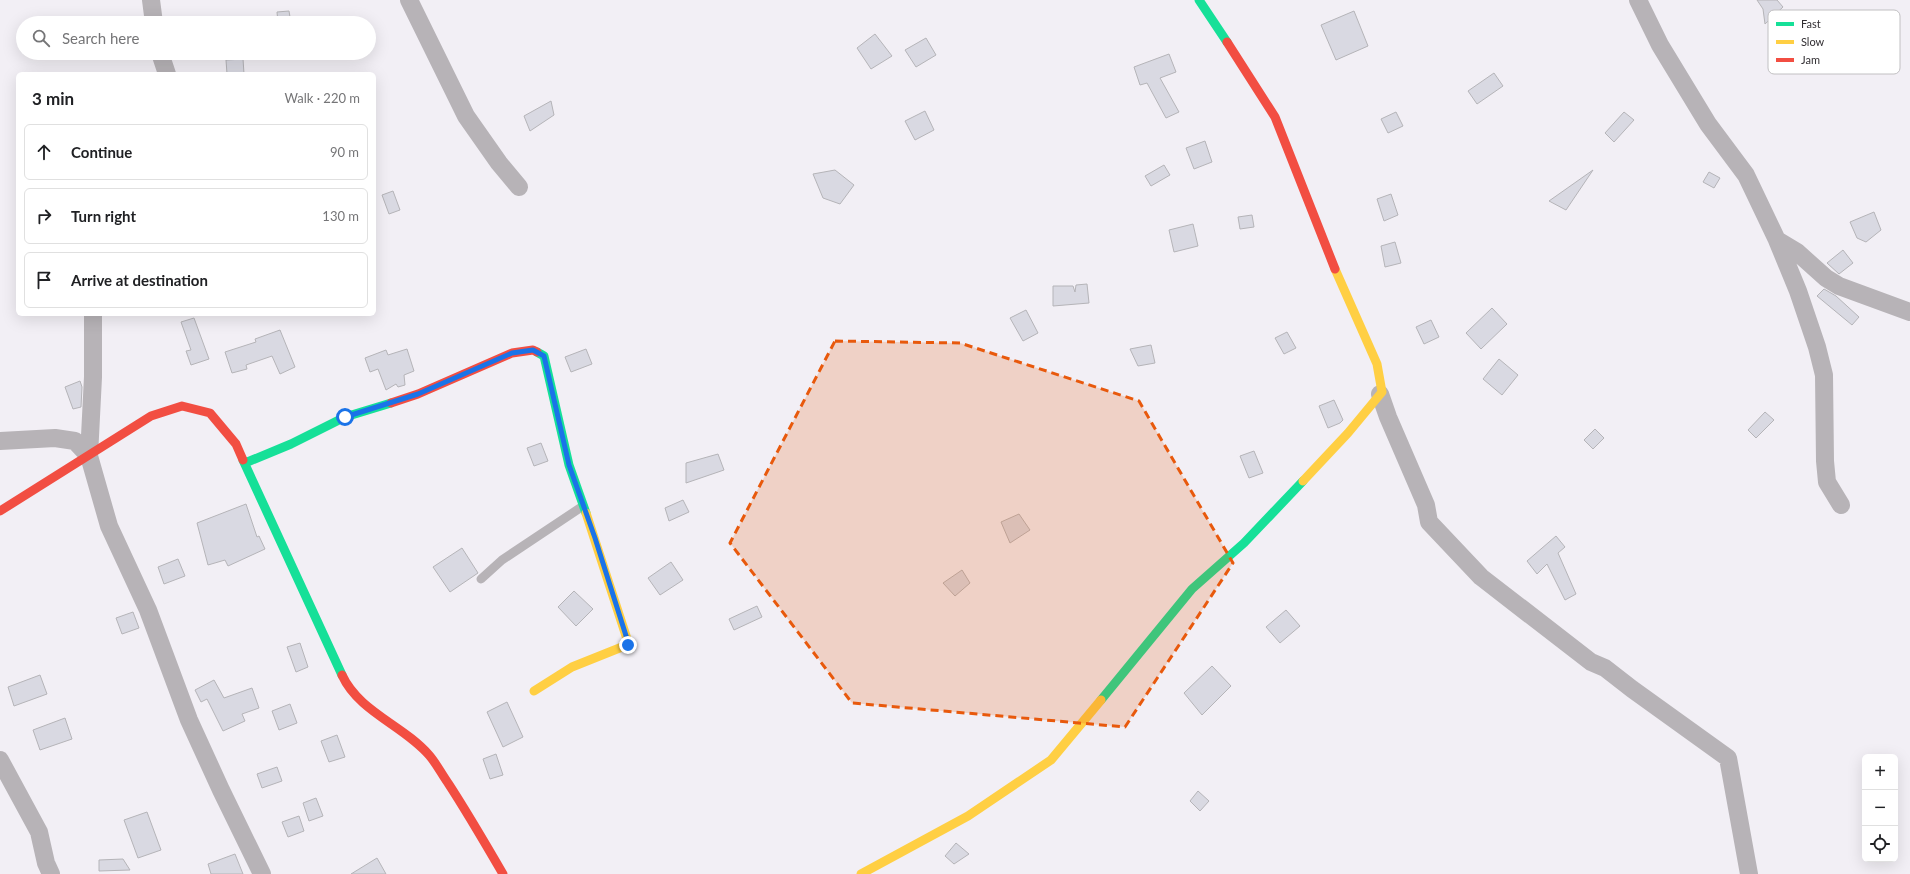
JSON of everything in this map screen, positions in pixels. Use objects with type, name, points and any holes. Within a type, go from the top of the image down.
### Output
[{"type":"street","points":[[151,0],[153,16]]},
{"type":"street","points":[[409,0],[466,116],[499,163],[519,187]]},
{"type":"street","points":[[861,874],[968,816],[1051,760],[1192,588],[1244,543],[1348,433],[1382,392],[1377,364],[1339,280],[1275,117],[1199,0]]},
{"type":"street","points":[[1638,0],[1660,45],[1708,124],[1746,176],[1777,240],[1798,291],[1817,347],[1824,375],[1825,461],[1827,482],[1841,505]]},
{"type":"street","points":[[162,60],[166,72]]},
{"type":"street","points":[[1777,240],[1797,252],[1826,278],[1839,286],[1910,312]]},
{"type":"street","points":[[93,316],[93,377],[89,456],[109,526],[148,610],[189,720],[262,874]]},
{"type":"street","points":[[245,463],[290,444],[345,417],[418,394],[512,353],[533,350],[544,356],[569,465],[595,538],[628,645],[572,667],[534,691]]},
{"type":"street","points":[[1380,394],[1388,417],[1426,505],[1429,522],[1481,577],[1591,662],[1605,668],[1632,690],[1728,758],[1749,874]]},
{"type":"street","points":[[0,511],[151,416],[182,406],[210,413],[236,444],[345,682],[365,705],[406,733],[428,755],[464,807],[503,874]]},
{"type":"street","points":[[0,441],[55,438],[75,441],[89,456]]},
{"type":"street","points":[[0,760],[39,832],[46,863],[51,874]]},
{"type":"lane","points":[[481,579],[502,560],[583,506]]},
{"type":"highlighted area","points":[[835,341],[960,343],[1139,401],[1233,563],[1125,727],[852,703],[730,543]]},
{"type":"building","points":[[1757,0],[1777,0],[1783,7],[1780,10],[1768,10],[1768,21],[1765,24],[1763,9]]},
{"type":"building","points":[[289,11],[290,16],[277,16],[277,12]]},
{"type":"building","points":[[1354,11],[1368,46],[1336,60],[1321,25]]},
{"type":"building","points":[[875,34],[892,56],[871,69],[857,48]]},
{"type":"building","points":[[926,38],[936,55],[916,67],[905,50]]},
{"type":"building","points":[[1169,54],[1176,72],[1160,78],[1179,112],[1166,118],[1147,83],[1140,85],[1134,67]]},
{"type":"building","points":[[226,60],[243,60],[244,72],[227,72]]},
{"type":"building","points":[[1494,73],[1503,86],[1477,104],[1468,91]]},
{"type":"building","points":[[551,101],[554,115],[530,131],[524,116]]},
{"type":"building","points":[[925,111],[934,130],[915,140],[905,121]]},
{"type":"building","points":[[1396,112],[1403,126],[1388,133],[1381,119]]},
{"type":"building","points":[[1624,112],[1634,120],[1614,142],[1605,133]]},
{"type":"building","points":[[1205,141],[1212,162],[1194,169],[1186,148]]},
{"type":"building","points":[[1164,165],[1170,175],[1151,186],[1145,176]]},
{"type":"building","points":[[835,170],[854,185],[840,204],[823,198],[813,174]]},
{"type":"building","points":[[1593,170],[1566,210],[1549,201]]},
{"type":"building","points":[[1709,172],[1720,178],[1714,188],[1703,182]]},
{"type":"building","points":[[393,191],[400,210],[389,214],[382,195]]},
{"type":"building","points":[[1391,194],[1398,215],[1384,221],[1377,199]]},
{"type":"building","points":[[1874,212],[1881,230],[1866,242],[1857,238],[1850,222]]},
{"type":"building","points":[[1252,215],[1254,227],[1240,229],[1238,217]]},
{"type":"building","points":[[1193,224],[1198,246],[1174,252],[1169,230]]},
{"type":"building","points":[[1395,242],[1401,263],[1385,267],[1381,246]]},
{"type":"building","points":[[1843,250],[1853,263],[1839,274],[1827,263]]},
{"type":"building","points":[[1087,284],[1089,303],[1053,306],[1053,286],[1073,286],[1075,292],[1076,285]]},
{"type":"building","points":[[1824,289],[1836,296],[1859,317],[1852,325],[1817,296]]},
{"type":"building","points":[[1492,308],[1507,324],[1481,349],[1466,333]]},
{"type":"building","points":[[1026,310],[1038,333],[1023,341],[1010,318]]},
{"type":"building","points":[[194,318],[209,359],[191,365],[186,351],[191,350],[181,322]]},
{"type":"building","points":[[1431,320],[1439,337],[1424,344],[1416,327]]},
{"type":"building","points":[[280,330],[295,367],[280,374],[272,356],[246,365],[247,369],[232,373],[225,352],[256,342],[255,339]]},
{"type":"building","points":[[1287,332],[1296,348],[1284,354],[1275,338]]},
{"type":"building","points":[[1151,345],[1155,363],[1138,366],[1130,349]]},
{"type":"building","points":[[407,349],[414,371],[404,375],[405,385],[398,387],[396,384],[386,390],[378,369],[370,372],[365,358],[386,350],[388,355]]},
{"type":"building","points":[[586,349],[592,364],[571,372],[565,357]]},
{"type":"building","points":[[1499,359],[1518,375],[1502,395],[1483,379]]},
{"type":"building","points":[[80,381],[82,387],[81,407],[73,409],[65,387]]},
{"type":"building","points":[[1334,400],[1343,420],[1340,423],[1328,428],[1319,406]]},
{"type":"building","points":[[1765,412],[1774,420],[1756,438],[1748,430]]},
{"type":"building","points":[[1595,429],[1604,438],[1593,449],[1584,440]]},
{"type":"building","points":[[541,443],[548,461],[534,466],[527,448]]},
{"type":"building","points":[[1254,451],[1263,473],[1249,478],[1240,456]]},
{"type":"building","points":[[718,454],[724,470],[686,483],[686,463]]},
{"type":"building","points":[[683,500],[689,512],[669,521],[665,508]]},
{"type":"building","points":[[246,504],[257,537],[259,536],[265,549],[228,566],[225,560],[208,565],[197,523]]},
{"type":"building","points":[[1019,514],[1030,530],[1010,543],[1001,522]]},
{"type":"building","points":[[1556,536],[1565,547],[1558,553],[1576,594],[1565,600],[1547,564],[1537,574],[1527,561]]},
{"type":"building","points":[[462,548],[478,573],[450,592],[433,567]]},
{"type":"building","points":[[178,559],[185,576],[164,584],[158,567]]},
{"type":"building","points":[[671,562],[683,580],[660,595],[648,578]]},
{"type":"building","points":[[962,570],[970,583],[955,596],[943,583]]},
{"type":"building","points":[[574,591],[593,609],[576,626],[558,607]]},
{"type":"building","points":[[757,606],[762,617],[734,630],[729,619]]},
{"type":"building","points":[[1286,610],[1300,626],[1280,643],[1266,627]]},
{"type":"building","points":[[133,612],[139,628],[122,634],[116,618]]},
{"type":"building","points":[[300,643],[308,667],[296,672],[287,647]]},
{"type":"building","points":[[1212,666],[1231,686],[1202,715],[1184,693]]},
{"type":"building","points":[[40,675],[47,694],[14,706],[8,687]]},
{"type":"building","points":[[214,680],[224,698],[252,688],[259,708],[242,714],[245,721],[223,731],[207,699],[201,702],[195,690]]},
{"type":"building","points":[[507,702],[523,737],[503,747],[487,712]]},
{"type":"building","points":[[290,704],[297,723],[279,730],[272,711]]},
{"type":"building","points":[[65,718],[72,739],[40,750],[33,730]]},
{"type":"building","points":[[337,735],[345,757],[329,762],[321,741]]},
{"type":"building","points":[[496,754],[503,775],[490,779],[483,759]]},
{"type":"building","points":[[277,767],[282,781],[262,788],[257,774]]},
{"type":"building","points":[[1198,791],[1209,801],[1200,811],[1190,801]]},
{"type":"building","points":[[316,798],[323,816],[309,821],[303,803]]},
{"type":"building","points":[[147,812],[161,850],[138,858],[124,820]]},
{"type":"building","points":[[299,816],[304,831],[288,837],[282,822]]},
{"type":"building","points":[[956,843],[969,854],[954,864],[945,856]]},
{"type":"building","points":[[235,854],[243,874],[211,874],[208,864]]},
{"type":"building","points":[[377,858],[386,874],[351,874]]},
{"type":"building","points":[[123,859],[130,870],[99,871],[99,860]]},
{"type":"traffic: fast","points":[[1199,0],[1227,42]]},
{"type":"traffic: fast","points":[[537,352],[544,356],[569,465],[586,513]]},
{"type":"traffic: fast","points":[[245,463],[291,444],[345,417],[391,403]]},
{"type":"traffic: fast","points":[[243,460],[342,675]]},
{"type":"traffic: fast","points":[[1101,700],[1192,589],[1244,543],[1303,481]]},
{"type":"traffic: slow","points":[[1303,481],[1348,433],[1382,392],[1377,364],[1335,269]]},
{"type":"traffic: slow","points":[[534,691],[572,667],[627,645],[628,642],[586,513]]},
{"type":"traffic: slow","points":[[861,874],[968,816],[1051,760],[1101,700]]},
{"type":"traffic: jam","points":[[1227,42],[1275,117],[1335,269]]},
{"type":"traffic: jam","points":[[391,403],[418,394],[512,353],[533,350],[537,352]]},
{"type":"traffic: jam","points":[[0,511],[151,416],[182,406],[210,413],[236,444],[243,460]]},
{"type":"traffic: jam","points":[[342,675],[359,699],[370,709],[407,735],[432,758],[503,874]]},
{"type":"route","points":[[345,417],[418,394],[512,353],[533,350],[544,356],[569,465],[595,538],[628,645]]}]
